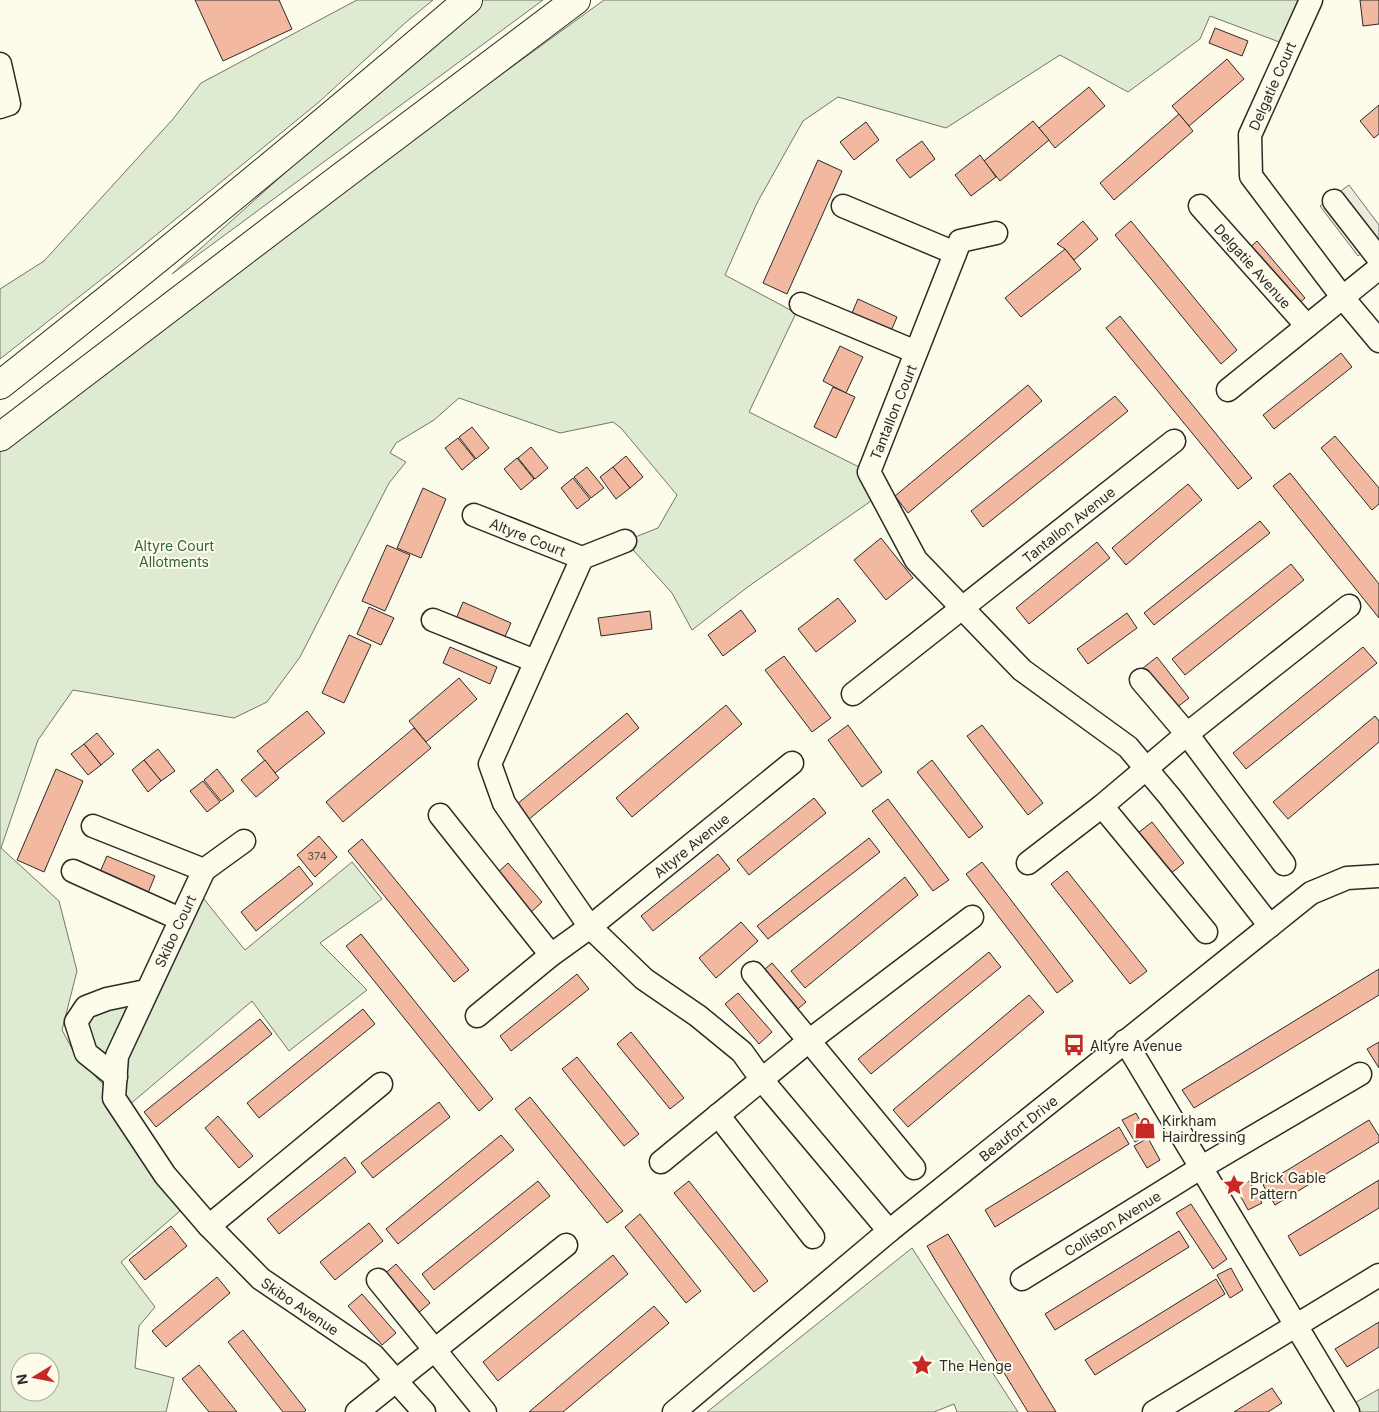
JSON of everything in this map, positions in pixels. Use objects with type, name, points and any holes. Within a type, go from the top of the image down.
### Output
[{"type":"highway","points":[[0,386],[314,130],[468,0]]},
{"type":"highway","points":[[0,437],[576,0]]},
{"type":"street","name":"Delgatie Court","points":[[1311,0],[1250,135],[1251,176],[1343,298]]},
{"type":"street","points":[[0,64],[9,104],[0,106]]},
{"type":"street","points":[[1334,201],[1379,259]]},
{"type":"street","points":[[843,206],[955,254]]},
{"type":"street","name":"Delgatie Avenue","points":[[1200,206],[1307,326]]},
{"type":"street","name":"Tantallon Court","points":[[962,607],[916,560],[869,472],[960,241],[996,233]]},
{"type":"street","points":[[1228,390],[1379,268]]},
{"type":"street","points":[[1343,298],[1379,341]]},
{"type":"street","name":"Tantallon Court","points":[[801,304],[916,352]]},
{"type":"street","name":"Tantallon Avenue","points":[[853,694],[1174,440]]},
{"type":"street","name":"Altyre Court","points":[[474,515],[582,558],[625,541]]},
{"type":"street","name":"Altyre Court","points":[[582,558],[490,764],[504,803],[590,927]]},
{"type":"street","points":[[1028,863],[1102,806],[1187,734],[1349,606]]},
{"type":"street","points":[[962,607],[1022,670],[1128,747],[1270,926]]},
{"type":"street","points":[[433,620],[535,661]]},
{"type":"street","points":[[1141,680],[1187,734],[1284,864]]},
{"type":"street","name":"Altyre Avenue","points":[[478,1016],[551,955],[590,927],[792,763]]},
{"type":"street","points":[[1102,806],[1206,932]]},
{"type":"street","points":[[440,815],[551,955]]},
{"type":"street","points":[[94,826],[204,870]]},
{"type":"street","name":"Skibo Court","points":[[146,991],[204,870],[244,841]]},
{"type":"street","points":[[73,871],[180,919]]},
{"type":"street","name":"Beaufort Drive","points":[[678,1411],[889,1230],[1311,893],[1347,878],[1379,876]]},
{"type":"street","points":[[661,1162],[810,1040],[972,917]]},
{"type":"street","points":[[590,927],[644,979],[698,1016],[742,1052],[762,1080],[889,1230]]},
{"type":"street","points":[[754,973],[914,1168]]},
{"type":"street","points":[[116,1077],[86,1053],[76,1022],[86,1006],[146,991]]},
{"type":"street","name":"Skibo Avenue","points":[[146,991],[117,1056],[114,1098],[165,1174],[209,1226],[262,1279],[373,1355],[424,1412]]},
{"type":"street","points":[[1125,1041],[1348,1412]]},
{"type":"street","name":"Colliston Avenue","points":[[1022,1279],[1202,1167],[1360,1074]]},
{"type":"street","points":[[209,1226],[381,1084]]},
{"type":"street","points":[[718,1115],[813,1237]]},
{"type":"street","points":[[357,1412],[566,1245]]},
{"type":"street","points":[[1154,1412],[1379,1275]]},
{"type":"street","points":[[378,1280],[485,1412]]},
{"type":"green space","points":[[357,0],[433,0],[405,23],[319,102],[112,271],[0,359],[0,289],[44,261],[173,119],[201,83]]},
{"type":"green space","points":[[478,0],[543,0],[172,274]]},
{"type":"green space","name":"Altyre Court Allotments","points":[[604,0],[1311,0],[1290,46],[1210,16],[1200,39],[1128,92],[1060,55],[946,128],[838,97],[803,121],[757,203],[725,275],[796,313],[749,412],[869,472],[881,494],[749,586],[692,630],[672,593],[625,541],[658,528],[677,495],[621,428],[613,422],[560,433],[459,398],[434,420],[396,443],[390,453],[406,462],[389,483],[300,657],[267,702],[234,718],[73,690],[38,740],[1,848],[59,901],[77,971],[62,1030],[77,1058],[103,1084],[107,1109],[180,1211],[121,1262],[155,1307],[139,1326],[135,1368],[174,1378],[166,1412],[0,1412],[0,451],[297,223]]},
{"type":"green space","points":[[352,862],[382,899],[320,943],[367,990],[289,1051],[252,1001],[122,1111],[86,1053],[86,1007],[146,991],[195,888],[245,950]]},
{"type":"green space","points":[[912,1248],[1018,1412],[957,1412],[954,1404],[934,1412],[707,1412]]},
{"type":"green space","points":[[1379,1389],[1379,1412],[1339,1412]]},
{"type":"shaded area","points":[[1349,185],[1379,225],[1379,240],[1358,256],[1320,206]]},
{"type":"building","points":[[195,0],[279,0],[292,29],[223,61]]},
{"type":"building","points":[[1360,0],[1379,0],[1379,24],[1363,26]]},
{"type":"building","points":[[1215,28],[1248,41],[1242,56],[1209,43]]},
{"type":"building","points":[[1227,59],[1244,79],[1189,126],[1172,106]]},
{"type":"building","points":[[1089,87],[1105,106],[1055,148],[1039,128]]},
{"type":"building","points":[[1379,105],[1379,134],[1374,138],[1360,121]]},
{"type":"building","points":[[1179,114],[1193,131],[1114,200],[1100,183]]},
{"type":"building","points":[[1033,121],[1049,140],[1000,181],[984,161]]},
{"type":"building","points":[[866,122],[879,140],[854,160],[840,142]]},
{"type":"building","points":[[922,141],[935,159],[910,178],[896,160]]},
{"type":"building","points":[[980,155],[996,177],[971,196],[955,175]]},
{"type":"building","points":[[818,160],[842,171],[787,294],[763,283]]},
{"type":"building","points":[[1083,221],[1098,239],[1074,260],[1065,249],[1057,244]]},
{"type":"building","points":[[1131,221],[1237,350],[1221,364],[1115,235]]},
{"type":"building","points":[[1257,241],[1305,298],[1295,307],[1247,250]]},
{"type":"building","points":[[1065,249],[1081,269],[1021,317],[1005,298]]},
{"type":"building","points":[[858,299],[897,317],[891,331],[852,313]]},
{"type":"building","points":[[1120,316],[1252,478],[1238,489],[1106,328]]},
{"type":"building","points":[[840,346],[863,357],[846,393],[823,381]]},
{"type":"building","points":[[1341,353],[1352,367],[1274,429],[1263,415]]},
{"type":"building","points":[[1028,385],[1042,401],[908,513],[895,496]]},
{"type":"building","points":[[833,387],[855,397],[836,438],[814,427]]},
{"type":"building","points":[[1115,396],[1128,411],[983,527],[971,511]]},
{"type":"building","points":[[472,427],[489,448],[476,459],[459,437]]},
{"type":"building","points":[[1335,436],[1379,488],[1379,504],[1372,510],[1321,448]]},
{"type":"building","points":[[458,438],[475,459],[462,470],[445,448]]},
{"type":"building","points":[[531,447],[548,468],[535,479],[518,458]]},
{"type":"building","points":[[626,456],[643,477],[630,488],[613,467]]},
{"type":"building","points":[[517,458],[534,479],[521,490],[504,469]]},
{"type":"building","points":[[587,467],[604,488],[591,498],[574,477]]},
{"type":"building","points":[[613,467],[630,488],[616,499],[600,477]]},
{"type":"building","points":[[1290,473],[1379,584],[1379,618],[1273,486]]},
{"type":"building","points":[[573,478],[590,499],[577,509],[561,488]]},
{"type":"building","points":[[1188,484],[1202,500],[1126,565],[1112,548]]},
{"type":"building","points":[[423,488],[446,499],[421,558],[397,548]]},
{"type":"building","points":[[1260,521],[1270,533],[1154,625],[1144,613]]},
{"type":"building","points":[[881,538],[913,578],[886,600],[854,560]]},
{"type":"building","points":[[1097,542],[1110,558],[1029,624],[1016,608]]},
{"type":"building","points":[[387,545],[410,555],[385,611],[362,601]]},
{"type":"building","points":[[1291,564],[1304,580],[1185,675],[1172,659]]},
{"type":"building","points":[[838,598],[856,621],[816,652],[798,629]]},
{"type":"building","points":[[463,602],[511,623],[504,639],[456,619]]},
{"type":"building","points":[[369,607],[394,618],[381,645],[357,634]]},
{"type":"building","points":[[741,610],[756,631],[723,656],[708,635]]},
{"type":"building","points":[[650,611],[652,629],[601,636],[598,618]]},
{"type":"building","points":[[1127,613],[1137,628],[1088,664],[1077,649]]},
{"type":"building","points":[[349,635],[371,645],[344,703],[322,693]]},
{"type":"building","points":[[450,647],[497,667],[490,684],[443,663]]},
{"type":"building","points":[[1363,647],[1377,663],[1246,769],[1233,753]]},
{"type":"building","points":[[784,656],[831,718],[812,732],[765,670]]},
{"type":"building","points":[[1157,657],[1189,698],[1175,709],[1143,668]]},
{"type":"building","points":[[459,678],[477,699],[426,742],[409,721]]},
{"type":"building","points":[[726,705],[742,724],[632,817],[616,798]]},
{"type":"building","points":[[307,711],[325,733],[275,773],[257,751]]},
{"type":"building","points":[[627,713],[639,728],[528,820],[516,805]]},
{"type":"building","points":[[1375,716],[1379,721],[1379,742],[1288,819],[1273,802]]},
{"type":"building","points":[[848,725],[882,772],[862,787],[828,740]]},
{"type":"building","points":[[982,725],[1043,803],[1028,815],[967,736]]},
{"type":"building","points":[[414,728],[431,748],[343,822],[326,802]]},
{"type":"building","points":[[97,733],[114,754],[101,765],[84,744]]},
{"type":"building","points":[[84,744],[101,765],[88,775],[71,754]]},
{"type":"building","points":[[158,749],[175,771],[161,781],[144,760]]},
{"type":"building","points":[[144,760],[161,781],[148,792],[132,770]]},
{"type":"building","points":[[265,760],[279,778],[256,797],[241,780]]},
{"type":"building","points":[[932,760],[983,827],[969,838],[917,772]]},
{"type":"building","points":[[56,769],[83,781],[44,872],[17,860]]},
{"type":"building","points":[[217,769],[234,791],[221,801],[204,780]]},
{"type":"building","points":[[203,781],[220,802],[207,812],[190,791]]},
{"type":"building","points":[[814,798],[826,813],[749,875],[737,860]]},
{"type":"building","points":[[888,799],[949,880],[933,891],[872,811]]},
{"type":"building","points":[[1152,822],[1184,863],[1170,874],[1138,833]]},
{"type":"building","points":[[319,836],[337,857],[315,877],[297,855]]},
{"type":"building","points":[[869,838],[880,852],[768,939],[757,926]]},
{"type":"building","points":[[362,839],[469,970],[454,982],[348,851]]},
{"type":"building","points":[[718,854],[730,869],[653,931],[641,916]]},
{"type":"building","points":[[107,856],[155,876],[148,893],[100,872]]},
{"type":"building","points":[[982,862],[1073,981],[1057,993],[966,874]]},
{"type":"building","points":[[508,863],[542,902],[529,914],[495,875]]},
{"type":"building","points":[[299,866],[313,884],[256,931],[241,912]]},
{"type":"building","points":[[1067,871],[1147,971],[1130,984],[1051,884]]},
{"type":"building","points":[[905,877],[918,895],[805,988],[791,971]]},
{"type":"building","points":[[741,922],[758,941],[716,978],[699,958]]},
{"type":"building","points":[[361,934],[493,1099],[479,1111],[346,946]]},
{"type":"building","points":[[989,952],[1001,967],[871,1074],[858,1059]]},
{"type":"building","points":[[772,963],[806,1002],[792,1014],[758,975]]},
{"type":"building","points":[[1379,969],[1379,995],[1194,1108],[1182,1090]]},
{"type":"building","points":[[577,974],[589,989],[511,1051],[500,1036]]},
{"type":"building","points":[[738,993],[772,1032],[759,1044],[725,1004]]},
{"type":"building","points":[[1029,995],[1044,1012],[908,1127],[893,1110]]},
{"type":"building","points":[[363,1009],[375,1024],[259,1118],[247,1103]]},
{"type":"building","points":[[260,1019],[272,1034],[156,1127],[144,1112]]},
{"type":"building","points":[[631,1032],[684,1098],[670,1109],[617,1044]]},
{"type":"building","points":[[1379,1042],[1379,1068],[1367,1049]]},
{"type":"building","points":[[577,1057],[639,1134],[624,1146],[562,1069]]},
{"type":"building","points":[[530,1097],[623,1211],[607,1223],[515,1109]]},
{"type":"building","points":[[439,1102],[450,1117],[373,1178],[361,1163]]},
{"type":"building","points":[[1136,1113],[1148,1135],[1135,1142],[1122,1120]]},
{"type":"building","points":[[218,1116],[253,1156],[239,1168],[205,1128]]},
{"type":"building","points":[[1369,1120],[1379,1136],[1379,1142],[1275,1205],[1263,1185]]},
{"type":"building","points":[[1119,1127],[1129,1144],[995,1227],[985,1210]]},
{"type":"building","points":[[501,1135],[514,1150],[398,1244],[386,1229]]},
{"type":"building","points":[[1148,1138],[1160,1160],[1147,1168],[1134,1146]]},
{"type":"building","points":[[345,1157],[356,1172],[279,1234],[267,1219]]},
{"type":"building","points":[[1379,1180],[1379,1208],[1300,1256],[1288,1236]]},
{"type":"building","points":[[538,1181],[550,1196],[434,1290],[422,1274]]},
{"type":"building","points":[[689,1181],[768,1281],[754,1292],[674,1193]]},
{"type":"building","points":[[1249,1181],[1262,1203],[1248,1210],[1236,1188]]},
{"type":"building","points":[[1191,1204],[1227,1259],[1213,1269],[1176,1213]]},
{"type":"building","points":[[640,1214],[701,1291],[686,1303],[625,1227]]},
{"type":"building","points":[[369,1223],[383,1241],[335,1280],[320,1262]]},
{"type":"building","points":[[171,1226],[187,1246],[145,1280],[129,1260]]},
{"type":"building","points":[[1179,1231],[1189,1247],[1055,1330],[1045,1314]]},
{"type":"building","points":[[948,1234],[1056,1412],[1028,1412],[935,1260],[927,1246]]},
{"type":"building","points":[[613,1255],[628,1274],[498,1381],[483,1362]]},
{"type":"building","points":[[396,1264],[430,1303],[416,1315],[382,1276]]},
{"type":"building","points":[[1231,1268],[1243,1290],[1230,1298],[1217,1275]]},
{"type":"building","points":[[217,1277],[230,1293],[166,1347],[152,1331]]},
{"type":"building","points":[[1216,1279],[1225,1294],[1095,1375],[1085,1360]]},
{"type":"building","points":[[362,1294],[396,1333],[382,1345],[348,1306]]},
{"type":"building","points":[[654,1306],[669,1323],[563,1412],[529,1412]]},
{"type":"building","points":[[1379,1322],[1379,1347],[1347,1367],[1335,1349]]},
{"type":"building","points":[[243,1330],[306,1410],[304,1412],[283,1412],[228,1342]]},
{"type":"building","points":[[199,1365],[237,1412],[209,1412],[182,1379]]},
{"type":"building","points":[[1272,1388],[1282,1403],[1268,1412],[1234,1412]]},
{"type":"place","name":"Altyre Avenue","points":[[1074,1045]]},
{"type":"place","name":"Kirkham Hairdressing","points":[[1145,1128]]},
{"type":"place","name":"Brick Gable Pattern","points":[[1234,1185]]},
{"type":"place","name":"The Henge","points":[[922,1365]]}]
